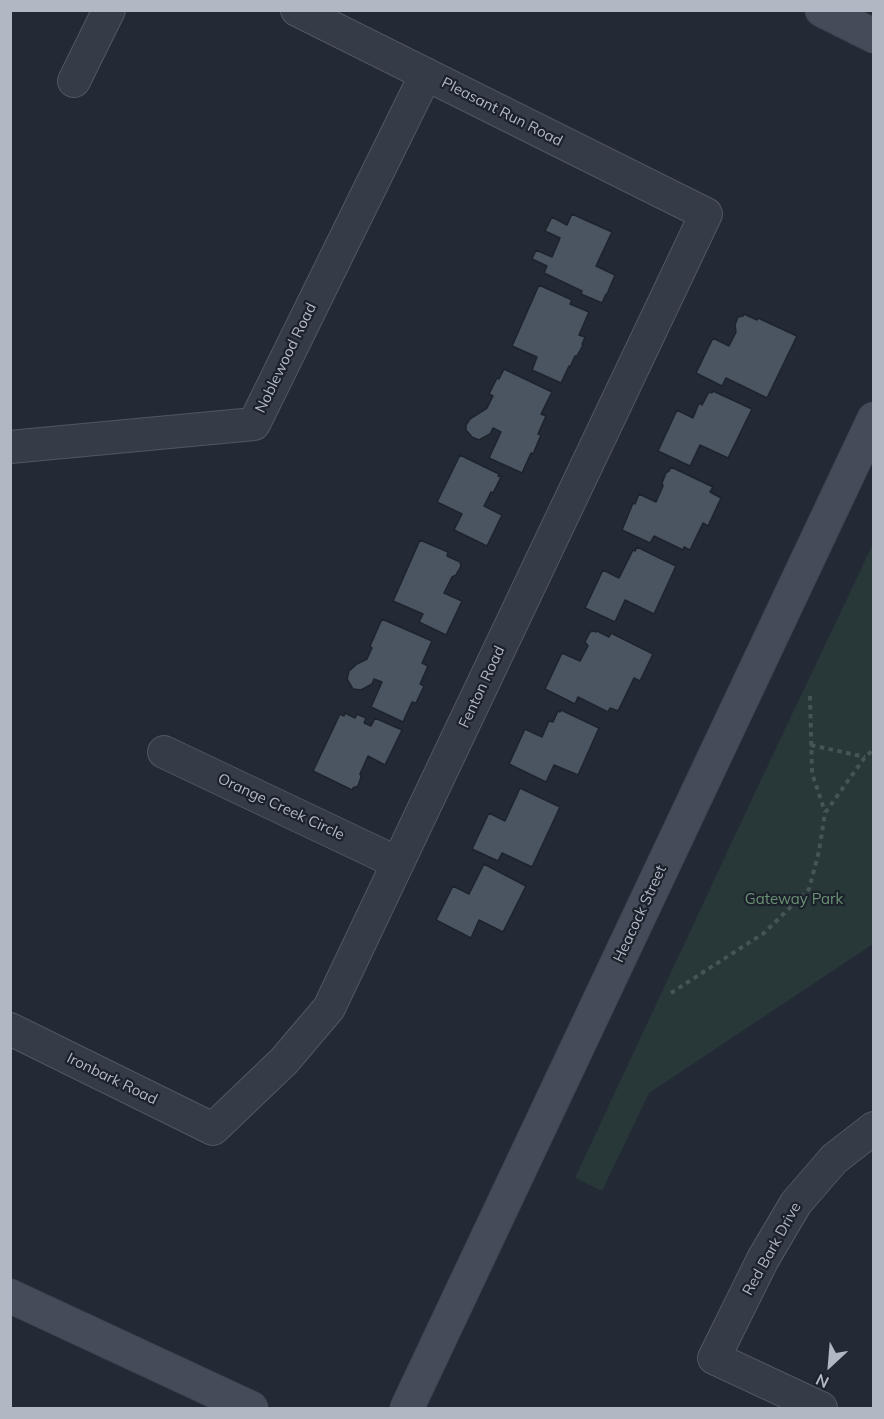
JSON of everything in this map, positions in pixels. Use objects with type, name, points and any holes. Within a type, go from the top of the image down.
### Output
[{"type":"main road","points":[[822,10],[873,36]]},
{"type":"main road","name":"Heacock Street","points":[[407,1408],[873,419]]},
{"type":"main road","points":[[10,1296],[251,1408]]},
{"type":"street","points":[[74,81],[109,10]]},
{"type":"street","name":"Pleasant Run Road","points":[[297,10],[706,214]]},
{"type":"street","name":"Noblewood Road","points":[[10,447],[254,424],[426,74]]},
{"type":"street","name":"Fenton Road","points":[[213,1129],[284,1061],[329,1008],[706,214]]},
{"type":"street","name":"Orange Creek Circle","points":[[164,752],[398,863]]},
{"type":"street","name":"Ironbark Road","points":[[10,1029],[213,1129]]},
{"type":"street","name":"Red Bark Drive","points":[[821,1408],[714,1358],[763,1259],[796,1203],[834,1159],[873,1128]]},
{"type":"path","points":[[810,696],[812,773],[825,813]]},
{"type":"path","points":[[811,746],[865,757]]},
{"type":"path","points":[[671,993],[764,933],[809,889],[819,851],[825,813],[873,748]]},
{"type":"green space","name":"Gateway Park","points":[[873,544],[873,944],[649,1093],[602,1191],[575,1178]]},
{"type":"building","points":[[572,214],[612,232],[596,266],[615,275],[602,303],[544,273],[547,266],[532,259],[536,250],[552,257],[560,238],[545,231],[552,217],[567,225]]},
{"type":"building","points":[[539,285],[572,300],[570,304],[589,312],[579,335],[585,337],[583,345],[561,383],[532,370],[537,357],[512,346]]},
{"type":"building","points":[[744,314],[797,336],[767,398],[726,378],[722,386],[696,373],[713,338],[729,346],[736,332],[735,325],[738,317]]},
{"type":"building","points":[[504,369],[552,392],[541,414],[546,416],[538,434],[541,435],[522,473],[489,458],[501,432],[493,428],[490,434],[479,440],[472,437],[466,430],[470,419],[487,408],[493,396],[489,394]]},
{"type":"building","points":[[713,391],[752,409],[728,458],[700,445],[690,466],[658,451],[677,410],[693,418],[699,403],[702,405],[709,392]]},
{"type":"building","points":[[460,455],[501,477],[484,506],[502,515],[487,546],[454,530],[462,514],[437,502]]},
{"type":"building","points":[[671,467],[713,487],[710,492],[721,498],[708,526],[703,523],[690,550],[684,547],[683,550],[654,536],[650,543],[622,530],[639,494],[656,502],[666,473]]},
{"type":"building","points":[[420,540],[448,552],[447,556],[460,562],[461,566],[444,593],[462,601],[446,635],[419,622],[423,614],[393,601]]},
{"type":"building","points":[[637,547],[676,566],[654,614],[625,600],[615,622],[585,608],[603,570],[619,578],[633,550],[635,551]]},
{"type":"building","points":[[382,619],[432,641],[422,663],[428,666],[420,684],[424,686],[416,703],[412,702],[403,722],[371,707],[382,682],[374,679],[372,684],[361,690],[353,689],[347,679],[349,671],[367,659]]},
{"type":"building","points":[[594,631],[609,637],[611,633],[653,654],[640,681],[634,678],[618,711],[610,708],[608,712],[578,697],[575,704],[545,689],[562,653],[580,661],[588,646],[585,642],[590,632]]},
{"type":"building","points":[[561,710],[599,728],[578,775],[554,765],[546,782],[509,764],[525,729],[542,737],[549,721],[553,722],[558,711]]},
{"type":"building","points":[[345,713],[355,718],[357,714],[366,718],[364,723],[371,726],[375,718],[402,730],[385,765],[368,756],[360,774],[358,786],[352,790],[313,771],[340,714],[344,716]]},
{"type":"building","points":[[520,788],[560,807],[532,867],[502,853],[498,861],[472,849],[489,813],[505,821]]},
{"type":"building","points":[[484,864],[526,886],[503,932],[479,920],[471,938],[436,920],[453,886],[469,894]]}]
